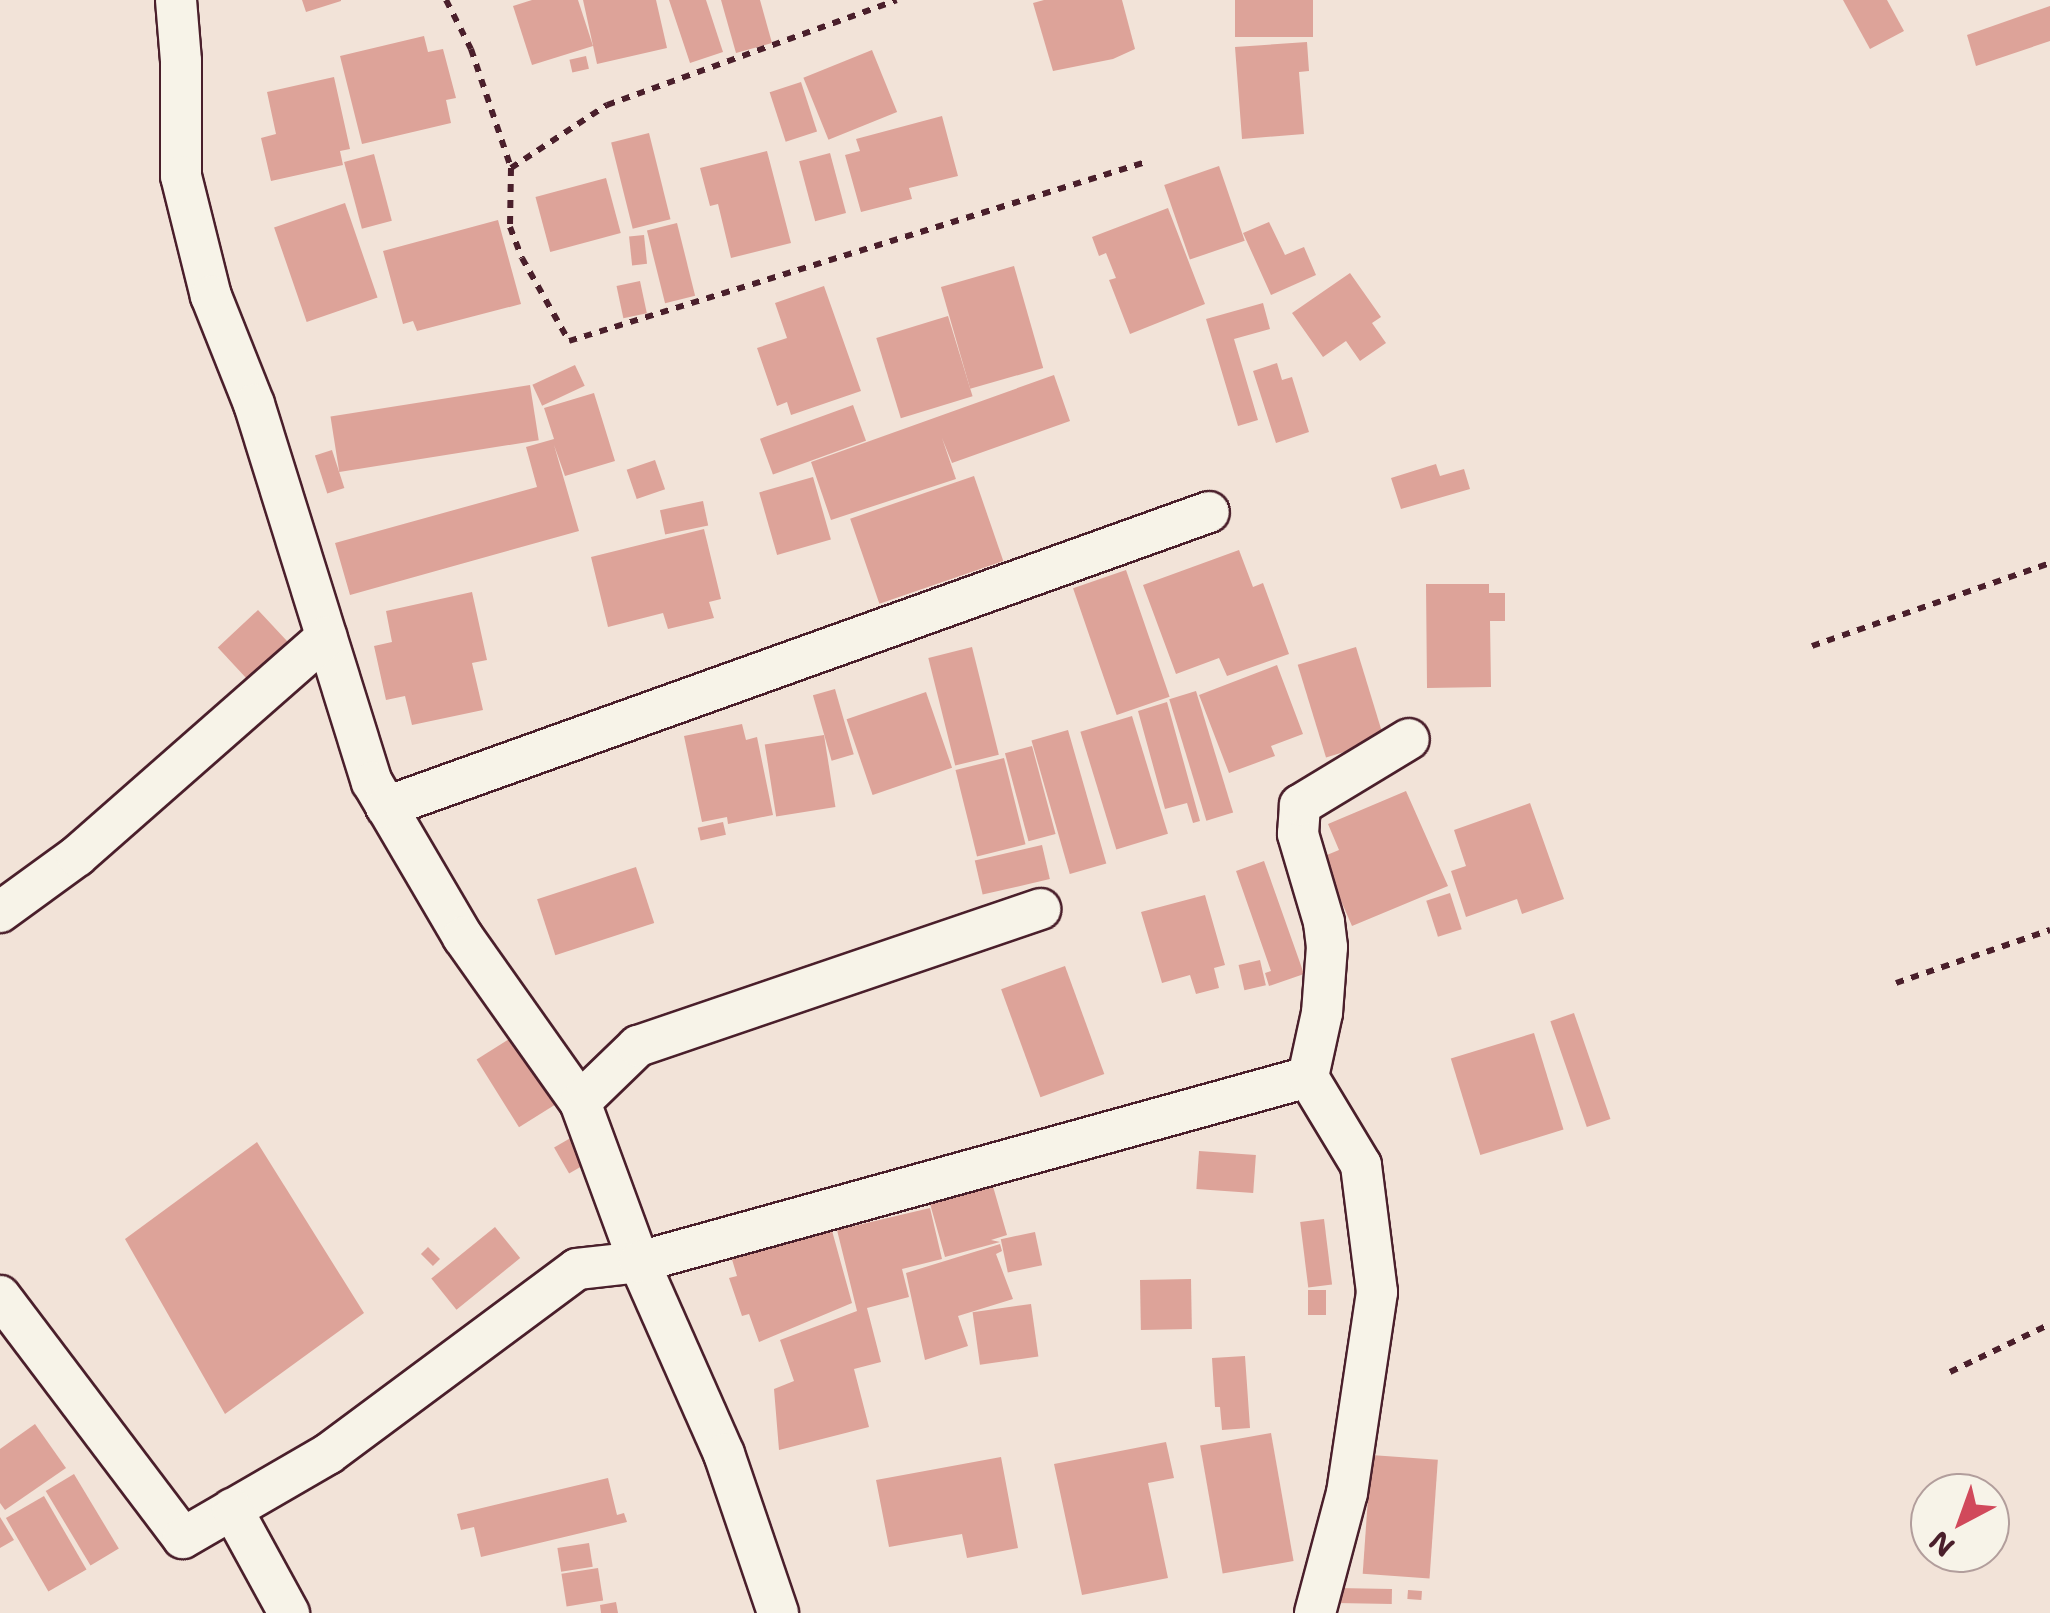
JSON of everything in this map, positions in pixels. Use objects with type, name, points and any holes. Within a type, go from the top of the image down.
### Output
[{"type":"street","points":[[176,0],[182,61],[180,176],[212,296],[254,404],[372,782],[463,937],[580,1102],[639,1262],[724,1454],[778,1613]]},
{"type":"street","points":[[386,806],[1208,512]]},
{"type":"street","points":[[0,912],[77,856],[326,637]]},
{"type":"street","points":[[1315,1613],[1346,1493],[1377,1292],[1361,1165],[1308,1078],[1322,1012],[1327,947],[1324,922],[1298,834],[1300,805],[1409,739]]},
{"type":"street","points":[[580,1102],[638,1046],[1040,909]]},
{"type":"street","points":[[0,1296],[183,1538],[328,1454],[577,1270],[639,1262],[1308,1078]]},
{"type":"street","points":[[232,1509],[289,1613]]},
{"type":"path","points":[[446,0],[471,49],[511,168],[510,228],[522,258],[568,341],[1143,163]]},
{"type":"path","points":[[511,168],[607,104],[897,0]]},
{"type":"path","points":[[1812,646],[2050,563]]},
{"type":"path","points":[[1896,983],[2050,930]]},
{"type":"path","points":[[1950,1372],[2050,1324]]},
{"type":"building","points":[[302,0],[341,0],[341,1],[306,12]]},
{"type":"building","points":[[532,0],[578,0],[593,46],[532,65],[513,6]]},
{"type":"building","points":[[583,0],[656,0],[667,48],[597,64]]},
{"type":"building","points":[[669,0],[706,0],[723,52],[690,63]]},
{"type":"building","points":[[721,0],[760,0],[772,43],[736,53]]},
{"type":"building","points":[[1122,0],[1135,49],[1113,59],[1053,71],[1033,3]]},
{"type":"building","points":[[1235,0],[1313,0],[1313,37],[1235,37]]},
{"type":"building","points":[[1843,0],[1887,0],[1904,31],[1870,49]]},
{"type":"building","points":[[2050,6],[2050,41],[1976,66],[1967,35]]},
{"type":"building","points":[[424,36],[428,52],[443,49],[456,98],[446,100],[451,123],[362,144],[340,56]]},
{"type":"building","points":[[1307,42],[1309,71],[1299,72],[1304,134],[1242,139],[1235,47]]},
{"type":"building","points":[[872,50],[897,112],[828,140],[803,78]]},
{"type":"building","points":[[586,56],[589,69],[572,72],[569,60]]},
{"type":"building","points":[[334,77],[350,149],[340,151],[343,165],[271,181],[261,138],[276,134],[267,92]]},
{"type":"building","points":[[801,82],[817,131],[786,142],[770,92]]},
{"type":"building","points":[[942,116],[958,176],[909,188],[912,199],[861,212],[845,155],[860,151],[856,139]]},
{"type":"building","points":[[649,133],[671,219],[633,229],[611,142]]},
{"type":"building","points":[[767,151],[791,243],[731,258],[718,204],[710,206],[700,168]]},
{"type":"building","points":[[830,153],[846,213],[815,221],[799,161]]},
{"type":"building","points":[[374,154],[392,221],[362,229],[344,162]]},
{"type":"building","points":[[1219,166],[1245,241],[1190,260],[1164,185]]},
{"type":"building","points":[[606,178],[621,233],[550,252],[535,197]]},
{"type":"building","points":[[345,203],[378,298],[307,322],[274,227]]},
{"type":"building","points":[[1168,208],[1205,304],[1130,334],[1109,280],[1116,278],[1106,253],[1099,256],[1092,237]]},
{"type":"building","points":[[498,220],[521,304],[417,331],[413,321],[403,324],[383,251]]},
{"type":"building","points":[[1269,222],[1285,255],[1304,247],[1316,275],[1271,295],[1243,233]]},
{"type":"building","points":[[677,223],[695,296],[665,303],[647,230]]},
{"type":"building","points":[[644,235],[647,264],[632,265],[629,237]]},
{"type":"building","points":[[1014,266],[1043,368],[970,389],[941,287]]},
{"type":"building","points":[[1350,273],[1381,317],[1372,323],[1386,343],[1360,361],[1346,341],[1323,357],[1292,313]]},
{"type":"building","points":[[640,281],[647,313],[623,318],[617,286]]},
{"type":"building","points":[[824,286],[861,391],[791,415],[787,402],[777,406],[757,348],[787,338],[775,303]]},
{"type":"building","points":[[1263,303],[1270,329],[1234,339],[1258,420],[1238,426],[1206,319]]},
{"type":"building","points":[[948,316],[973,396],[901,418],[876,338]]},
{"type":"building","points":[[1277,363],[1282,380],[1292,377],[1309,432],[1276,443],[1253,371]]},
{"type":"building","points":[[575,365],[585,386],[542,406],[532,385]]},
{"type":"building","points":[[1054,375],[1070,421],[952,463],[942,438],[956,479],[831,520],[811,462]]},
{"type":"building","points":[[530,385],[539,440],[339,472],[330,417]]},
{"type":"building","points":[[594,393],[615,461],[565,476],[554,445],[579,531],[350,595],[335,543],[537,487],[526,447],[554,439],[544,408]]},
{"type":"building","points":[[853,405],[866,441],[773,475],[760,439]]},
{"type":"building","points":[[332,450],[344,488],[327,494],[315,456]]},
{"type":"building","points":[[655,460],[665,489],[637,499],[627,470]]},
{"type":"building","points":[[1436,464],[1440,476],[1464,469],[1470,489],[1401,509],[1391,478]]},
{"type":"building","points":[[974,476],[1003,561],[879,604],[850,519]]},
{"type":"building","points":[[813,477],[831,539],[777,555],[759,492]]},
{"type":"building","points":[[703,501],[708,525],[665,535],[660,510]]},
{"type":"building","points":[[704,529],[721,599],[709,602],[714,618],[668,629],[663,613],[608,627],[591,557]]},
{"type":"building","points":[[1239,550],[1253,587],[1263,583],[1289,654],[1227,676],[1219,658],[1176,674],[1143,585]]},
{"type":"building","points":[[1126,570],[1170,697],[1117,715],[1073,588]]},
{"type":"building","points":[[1426,584],[1489,584],[1489,593],[1505,593],[1505,621],[1490,621],[1491,687],[1427,688]]},
{"type":"building","points":[[472,592],[487,660],[472,663],[483,710],[412,725],[405,696],[386,700],[374,646],[392,642],[386,611]]},
{"type":"building","points":[[258,610],[290,644],[250,682],[218,648]]},
{"type":"building","points":[[972,647],[999,755],[955,766],[928,658]]},
{"type":"building","points":[[1356,647],[1384,740],[1326,758],[1298,665]]},
{"type":"building","points":[[1277,665],[1303,734],[1271,746],[1275,756],[1229,773],[1199,695]]},
{"type":"building","points":[[835,689],[854,754],[832,761],[813,695]]},
{"type":"building","points":[[1196,691],[1233,812],[1206,821],[1169,699]]},
{"type":"building","points":[[926,692],[952,768],[873,795],[847,719]]},
{"type":"building","points":[[1167,702],[1200,821],[1193,823],[1187,803],[1165,809],[1138,711]]},
{"type":"building","points":[[1132,716],[1168,834],[1116,849],[1080,732]]},
{"type":"building","points":[[742,724],[746,740],[757,737],[773,815],[728,824],[727,817],[702,822],[684,736]]},
{"type":"building","points":[[1068,730],[1106,864],[1070,874],[1031,740]]},
{"type":"building","points":[[824,735],[835,807],[776,816],[765,744]]},
{"type":"building","points":[[1032,746],[1056,834],[1029,841],[1005,753]]},
{"type":"building","points":[[1004,758],[1026,844],[977,856],[955,770]]},
{"type":"building","points":[[1406,791],[1448,886],[1352,926],[1322,857],[1339,850],[1328,824]]},
{"type":"building","points":[[1530,803],[1564,899],[1522,914],[1517,899],[1466,917],[1451,871],[1466,866],[1454,830]]},
{"type":"building","points":[[723,822],[726,835],[701,841],[698,828]]},
{"type":"building","points":[[1042,845],[1050,879],[983,895],[975,861]]},
{"type":"building","points":[[1264,861],[1304,974],[1269,986],[1265,973],[1271,971],[1236,871]]},
{"type":"building","points":[[636,867],[654,923],[555,955],[537,899]]},
{"type":"building","points":[[1450,893],[1462,929],[1438,937],[1426,901]]},
{"type":"building","points":[[1205,895],[1225,965],[1214,968],[1219,988],[1196,994],[1190,975],[1162,983],[1141,912]]},
{"type":"building","points":[[1260,960],[1266,985],[1244,990],[1239,965]]},
{"type":"building","points":[[1065,966],[1104,1074],[1040,1097],[1001,989]]},
{"type":"building","points":[[1574,1013],[1610,1119],[1587,1127],[1550,1021]]},
{"type":"building","points":[[519,1033],[561,1101],[519,1127],[477,1059]]},
{"type":"building","points":[[1534,1033],[1564,1130],[1480,1155],[1451,1058]]},
{"type":"building","points":[[574,1136],[589,1162],[569,1173],[554,1148]]},
{"type":"building","points":[[257,1142],[364,1313],[225,1414],[125,1239]]},
{"type":"building","points":[[1199,1151],[1256,1155],[1253,1193],[1196,1189]]},
{"type":"building","points":[[988,1169],[1007,1235],[991,1240],[1000,1242],[945,1257],[925,1186]]},
{"type":"building","points":[[930,1208],[942,1259],[902,1269],[909,1297],[867,1308],[881,1362],[854,1369],[869,1427],[779,1450],[774,1389],[794,1381],[780,1340],[857,1311],[837,1230]]},
{"type":"building","points":[[826,1209],[852,1303],[759,1342],[749,1314],[742,1316],[729,1278],[737,1276],[727,1243]]},
{"type":"building","points":[[1324,1219],[1332,1285],[1308,1287],[1300,1222]]},
{"type":"building","points":[[495,1227],[520,1258],[456,1310],[431,1279]]},
{"type":"building","points":[[1035,1232],[1042,1265],[1008,1273],[1001,1239]]},
{"type":"building","points":[[1000,1244],[1002,1251],[996,1254],[1013,1299],[958,1316],[968,1346],[925,1360],[906,1273]]},
{"type":"building","points":[[428,1247],[440,1259],[433,1266],[421,1254]]},
{"type":"building","points":[[1191,1279],[1192,1329],[1141,1330],[1140,1280]]},
{"type":"building","points":[[1308,1290],[1326,1290],[1326,1315],[1308,1315]]},
{"type":"building","points":[[1031,1304],[1038,1356],[980,1365],[973,1312]]},
{"type":"building","points":[[1245,1356],[1250,1428],[1222,1430],[1220,1407],[1215,1407],[1212,1358]]},
{"type":"building","points":[[35,1424],[66,1468],[5,1510],[0,1503],[0,1449]]},
{"type":"building","points":[[1271,1433],[1294,1561],[1223,1574],[1200,1446]]},
{"type":"building","points":[[1166,1442],[1174,1478],[1148,1483],[1168,1578],[1082,1595],[1054,1464]]},
{"type":"building","points":[[1371,1455],[1438,1460],[1430,1578],[1363,1574]]},
{"type":"building","points":[[1001,1457],[1018,1548],[967,1558],[962,1534],[889,1547],[876,1480]]},
{"type":"building","points":[[74,1474],[119,1549],[91,1566],[46,1491]]},
{"type":"building","points":[[608,1478],[617,1515],[624,1513],[627,1522],[481,1557],[474,1527],[461,1530],[457,1514]]},
{"type":"building","points":[[44,1496],[86,1570],[48,1592],[6,1518]]},
{"type":"building","points":[[0,1517],[14,1540],[0,1548]]},
{"type":"building","points":[[589,1543],[593,1567],[561,1572],[557,1548]]},
{"type":"building","points":[[598,1568],[603,1601],[567,1606],[561,1574]]},
{"type":"building","points":[[1337,1588],[1392,1589],[1392,1604],[1337,1603]]},
{"type":"building","points":[[1408,1590],[1422,1591],[1421,1600],[1407,1599]]},
{"type":"building","points":[[616,1602],[618,1613],[601,1613],[600,1605]]}]
